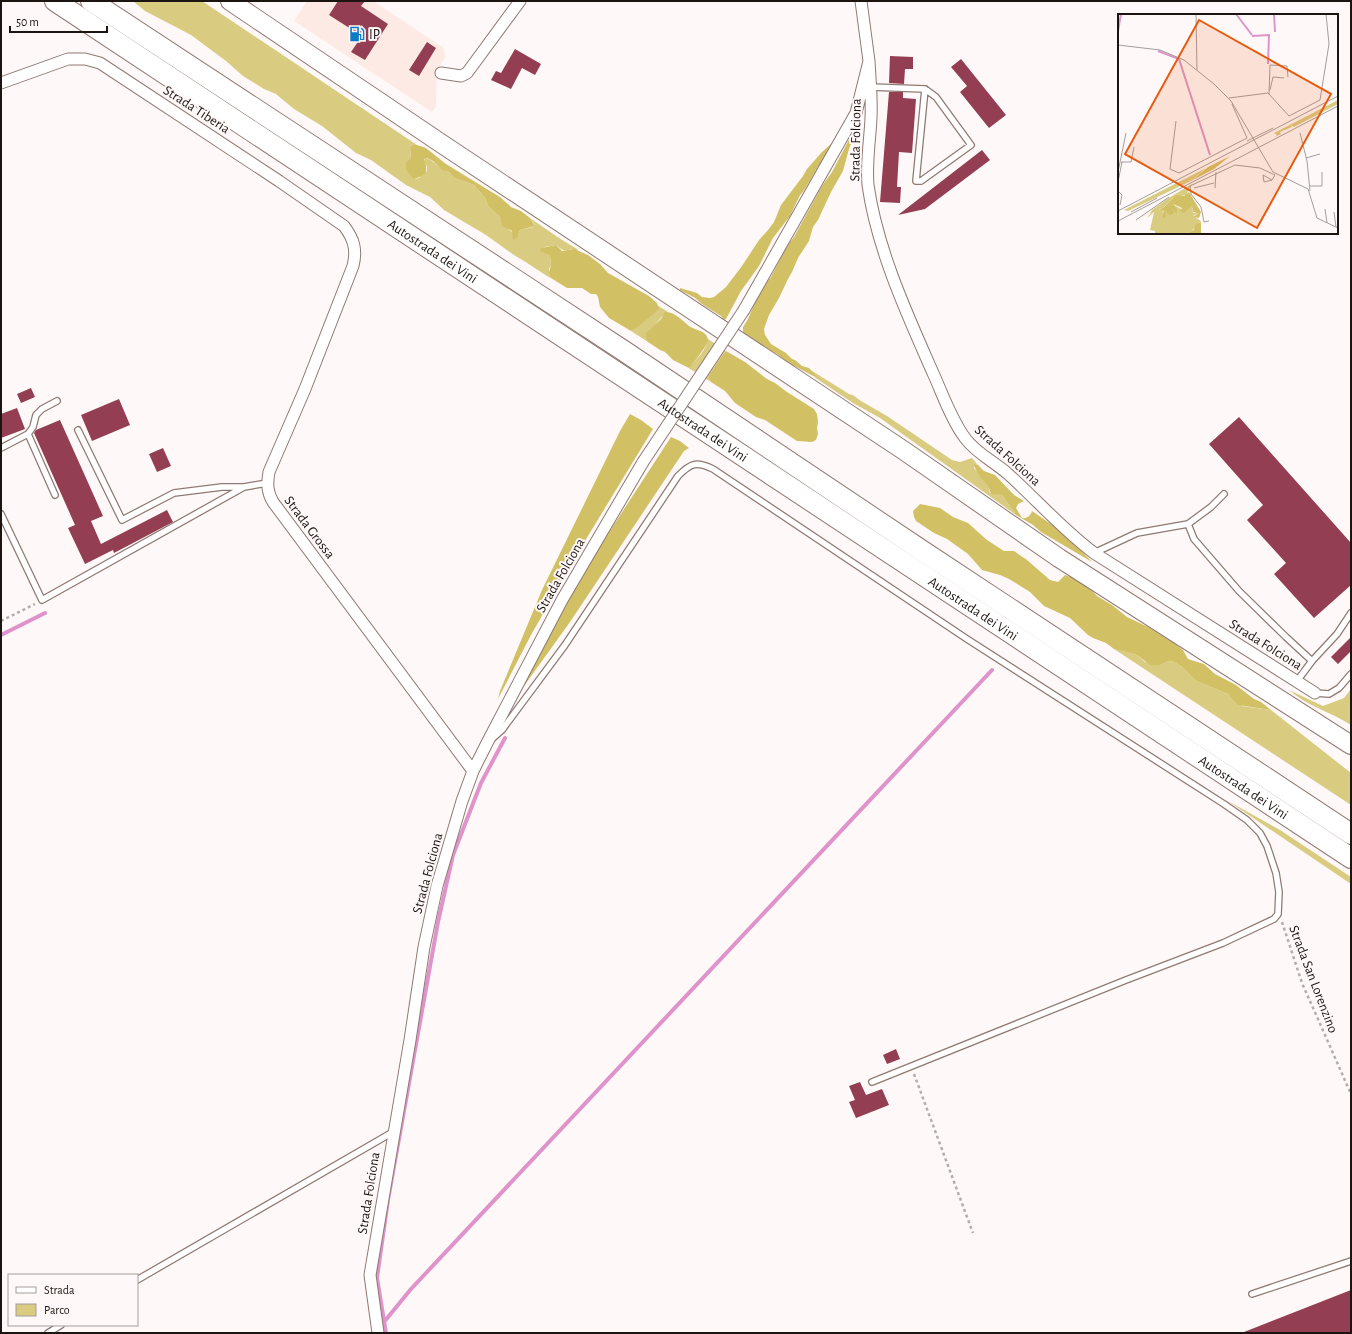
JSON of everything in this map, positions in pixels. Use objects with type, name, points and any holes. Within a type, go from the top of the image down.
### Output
[{"type":"highway","name":"Autostrada dei Vini","points":[[54,1],[1351,858]]},
{"type":"highway","name":"Autostrada dei Vini","points":[[91,1],[624,350],[934,559],[1351,834]]},
{"type":"highway","points":[[230,1],[442,144],[889,441],[1059,558],[1351,745]]},
{"type":"street","points":[[442,73],[461,76],[467,73],[520,1]]},
{"type":"street","name":"Strada Folciona","points":[[861,1],[869,61],[871,116],[868,184],[872,207],[888,264],[900,297],[948,406],[966,439],[974,448],[1006,473],[1074,537],[1094,553],[1315,693]]},
{"type":"street","name":"Strada Tiberia","points":[[1,83],[68,59],[86,59],[100,63],[279,180],[344,226],[351,235],[355,246],[353,266],[306,389],[269,472],[267,484]]},
{"type":"street","name":"Strada Folciona","points":[[378,1333],[370,1275],[393,1132],[410,1040],[424,947],[437,886],[462,801],[473,770],[562,600],[643,462],[744,310],[856,113],[869,61]]},
{"type":"street","name":"Strada Grossa","points":[[267,484],[268,494],[273,502],[473,770]]},
{"type":"lane","points":[[870,87],[925,89],[936,97],[970,145],[921,181],[916,181],[925,89]]},
{"type":"lane","points":[[1,448],[28,434],[33,427],[36,415],[42,409],[57,401]]},
{"type":"lane","points":[[78,430],[122,520],[174,493],[222,487],[244,487],[267,484]]},
{"type":"lane","points":[[28,434],[55,495]]},
{"type":"lane","points":[[487,743],[502,730],[565,645],[678,476],[686,468],[694,464],[702,464],[713,469],[967,639],[1247,820],[1260,833],[1267,846],[1276,873],[1279,892],[1278,914],[1274,919],[1223,943],[1126,980],[872,1082]]},
{"type":"lane","points":[[1,514],[42,600],[244,487]]},
{"type":"lane","points":[[1094,553],[1137,533],[1188,524],[1211,507],[1224,494]]},
{"type":"lane","points":[[1188,524],[1194,539],[1239,591],[1312,661]]},
{"type":"lane","points":[[1297,681],[1312,661],[1337,634],[1351,613]]},
{"type":"lane","points":[[1315,693],[1329,694],[1339,688],[1351,674]]},
{"type":"lane","points":[[138,1279],[393,1132]]},
{"type":"lane","points":[[1252,1294],[1351,1261]]},
{"type":"lane","points":[[48,1333],[59,1326]]},
{"type":"path","points":[[1,621],[42,600]]},
{"type":"path","name":"Strada San Lorenzino","points":[[1278,914],[1302,983],[1351,1094]]},
{"type":"path","points":[[915,1065],[913,1071],[973,1233]]},
{"type":"shaded area","points":[[307,1],[373,1],[444,48],[445,58],[437,69],[436,107],[432,112],[294,21]]},
{"type":"shaded area","points":[[854,130],[856,132],[849,149],[843,171],[813,227],[809,241],[798,258],[779,298],[769,315],[764,329],[765,335],[771,344],[786,353],[802,366],[809,368],[817,378],[764,348],[755,340],[743,333],[743,327],[748,319],[760,290],[771,277],[787,246],[794,237],[822,186],[832,172]]},
{"type":"shaded area","points":[[832,143],[825,158],[800,195],[790,216],[773,238],[759,266],[741,291],[726,319],[724,320],[721,316],[695,298],[680,290],[680,288],[697,293],[702,297],[710,298],[714,297],[726,287],[759,240],[774,222],[781,205],[807,169]]},
{"type":"shaded area","points":[[414,144],[426,148],[446,164],[500,197],[511,207],[521,211],[530,218],[535,226],[520,230],[517,238],[513,240],[512,231],[502,226],[500,217],[488,206],[485,198],[474,185],[454,178],[449,172],[442,170],[433,161],[427,158],[424,159],[426,172],[422,176],[414,179],[406,170],[406,163],[411,158],[410,147]]},
{"type":"shaded area","points":[[556,245],[562,251],[574,249],[588,255],[600,264],[608,273],[649,296],[657,303],[659,309],[642,324],[631,331],[609,318],[600,307],[596,294],[591,294],[582,288],[567,288],[551,278],[549,273],[551,265],[550,256],[540,251],[541,248]]},
{"type":"shaded area","points":[[665,312],[672,313],[689,326],[704,333],[708,338],[705,346],[690,367],[673,360],[665,352],[648,342],[646,333],[661,319]]},
{"type":"shaded area","points":[[726,351],[745,362],[767,379],[814,409],[817,414],[818,422],[818,434],[816,440],[812,442],[797,441],[735,403],[725,391],[711,382],[708,377]]},
{"type":"shaded area","points":[[630,414],[653,429],[574,559],[531,635],[498,699],[542,590],[620,431]]},
{"type":"shaded area","points":[[671,437],[680,441],[689,448],[684,451],[570,622],[511,704],[585,569]]},
{"type":"shaded area","points":[[974,464],[978,465],[984,471],[995,475],[1014,495],[1024,501],[1018,504],[1016,508],[1022,518],[1026,518],[1032,511],[1064,533],[1092,562],[1041,532],[1033,525],[1016,515],[1002,495],[991,494],[987,485],[977,473]]},
{"type":"shaded area","points":[[920,504],[940,508],[953,517],[968,523],[987,540],[1004,551],[1014,551],[1027,560],[1050,580],[1058,582],[1065,575],[1084,582],[1097,596],[1112,605],[1127,617],[1148,627],[1174,643],[1183,650],[1188,659],[1204,664],[1215,674],[1236,685],[1271,710],[1238,705],[1228,694],[1196,681],[1182,667],[1174,662],[1169,661],[1160,665],[1150,665],[1137,655],[1114,649],[1106,643],[1093,638],[1070,618],[1044,606],[1030,592],[1009,579],[982,570],[968,554],[947,539],[934,533],[916,521],[913,511]]},
{"type":"green space","points":[[133,1],[202,1],[417,145],[414,144],[410,147],[411,158],[406,165],[415,179],[419,178],[427,171],[424,161],[425,158],[431,160],[441,169],[449,172],[454,178],[474,185],[485,198],[488,206],[500,217],[502,224],[514,233],[518,235],[520,230],[533,227],[535,225],[530,218],[578,251],[571,249],[563,250],[556,245],[544,247],[541,251],[550,256],[551,265],[549,269],[551,278],[547,276],[486,235],[444,210],[430,197],[406,185],[371,160],[356,153],[322,126],[294,109],[276,94],[264,89],[243,76],[226,61],[191,35],[145,11]]},
{"type":"green space","points":[[657,305],[668,312],[663,315],[649,330],[648,342],[631,331],[643,323],[653,313]]},
{"type":"green space","points":[[708,339],[726,351],[718,360],[708,377],[711,382],[687,367],[690,366],[701,354]]},
{"type":"green space","points":[[809,369],[887,416],[952,460],[960,462],[972,458],[982,470],[976,464],[974,468],[988,486],[990,493],[1002,495],[1016,515],[880,418],[853,403],[814,377],[817,378]]},
{"type":"green space","points":[[1114,649],[1137,655],[1145,662],[1160,665],[1169,661],[1174,662],[1182,667],[1196,681],[1228,694],[1242,706],[1271,710],[1351,773],[1351,805]]},
{"type":"green space","points":[[1351,689],[1351,725],[1311,705],[1289,690],[1323,706],[1344,698]]},
{"type":"green space","points":[[1228,801],[1280,830],[1351,877],[1351,884]]},
{"type":"building","points":[[338,1],[365,1],[361,6],[388,24],[365,60],[351,52],[362,36],[329,15]]},
{"type":"building","points":[[427,42],[436,48],[419,76],[409,70]]},
{"type":"building","points":[[515,49],[541,64],[535,75],[522,68],[511,89],[491,80],[496,71],[501,73]]},
{"type":"building","points":[[890,56],[913,57],[913,69],[905,69],[904,84],[889,83]]},
{"type":"building","points":[[961,59],[1006,115],[989,128],[960,92],[967,86],[951,67]]},
{"type":"building","points":[[889,92],[903,92],[903,98],[916,99],[912,153],[899,152],[897,187],[901,187],[900,203],[880,202]]},
{"type":"building","points":[[982,150],[990,160],[925,209],[898,215]]},
{"type":"building","points":[[31,388],[35,397],[21,403],[17,394]]},
{"type":"building","points":[[119,399],[130,425],[92,441],[81,415]]},
{"type":"building","points":[[17,408],[25,429],[1,438],[1,414]]},
{"type":"building","points":[[1239,417],[1351,543],[1351,585],[1314,618],[1274,574],[1286,563],[1247,520],[1263,505],[1209,444]]},
{"type":"building","points":[[60,420],[103,516],[91,521],[101,544],[167,510],[173,522],[114,553],[113,550],[85,564],[68,528],[75,525],[34,433],[36,430]]},
{"type":"building","points":[[163,448],[171,466],[157,472],[149,454]]},
{"type":"building","points":[[1351,637],[1351,651],[1338,664],[1331,657]]},
{"type":"building","points":[[896,1049],[900,1059],[887,1064],[883,1055]]},
{"type":"building","points":[[860,1082],[866,1095],[882,1089],[889,1105],[856,1118],[849,1102],[855,1100],[849,1086]]},
{"type":"building","points":[[1351,1290],[1351,1333],[1244,1333],[1244,1332]]},
{"type":"waterway","points":[[1,635],[45,613]]},
{"type":"waterway","points":[[384,1322],[411,1289],[992,670]]},
{"type":"waterway","points":[[386,1333],[377,1278],[388,1200],[438,922],[453,855],[481,783],[505,738]]},
{"type":"place","name":"IP","points":[[357,34]]}]
